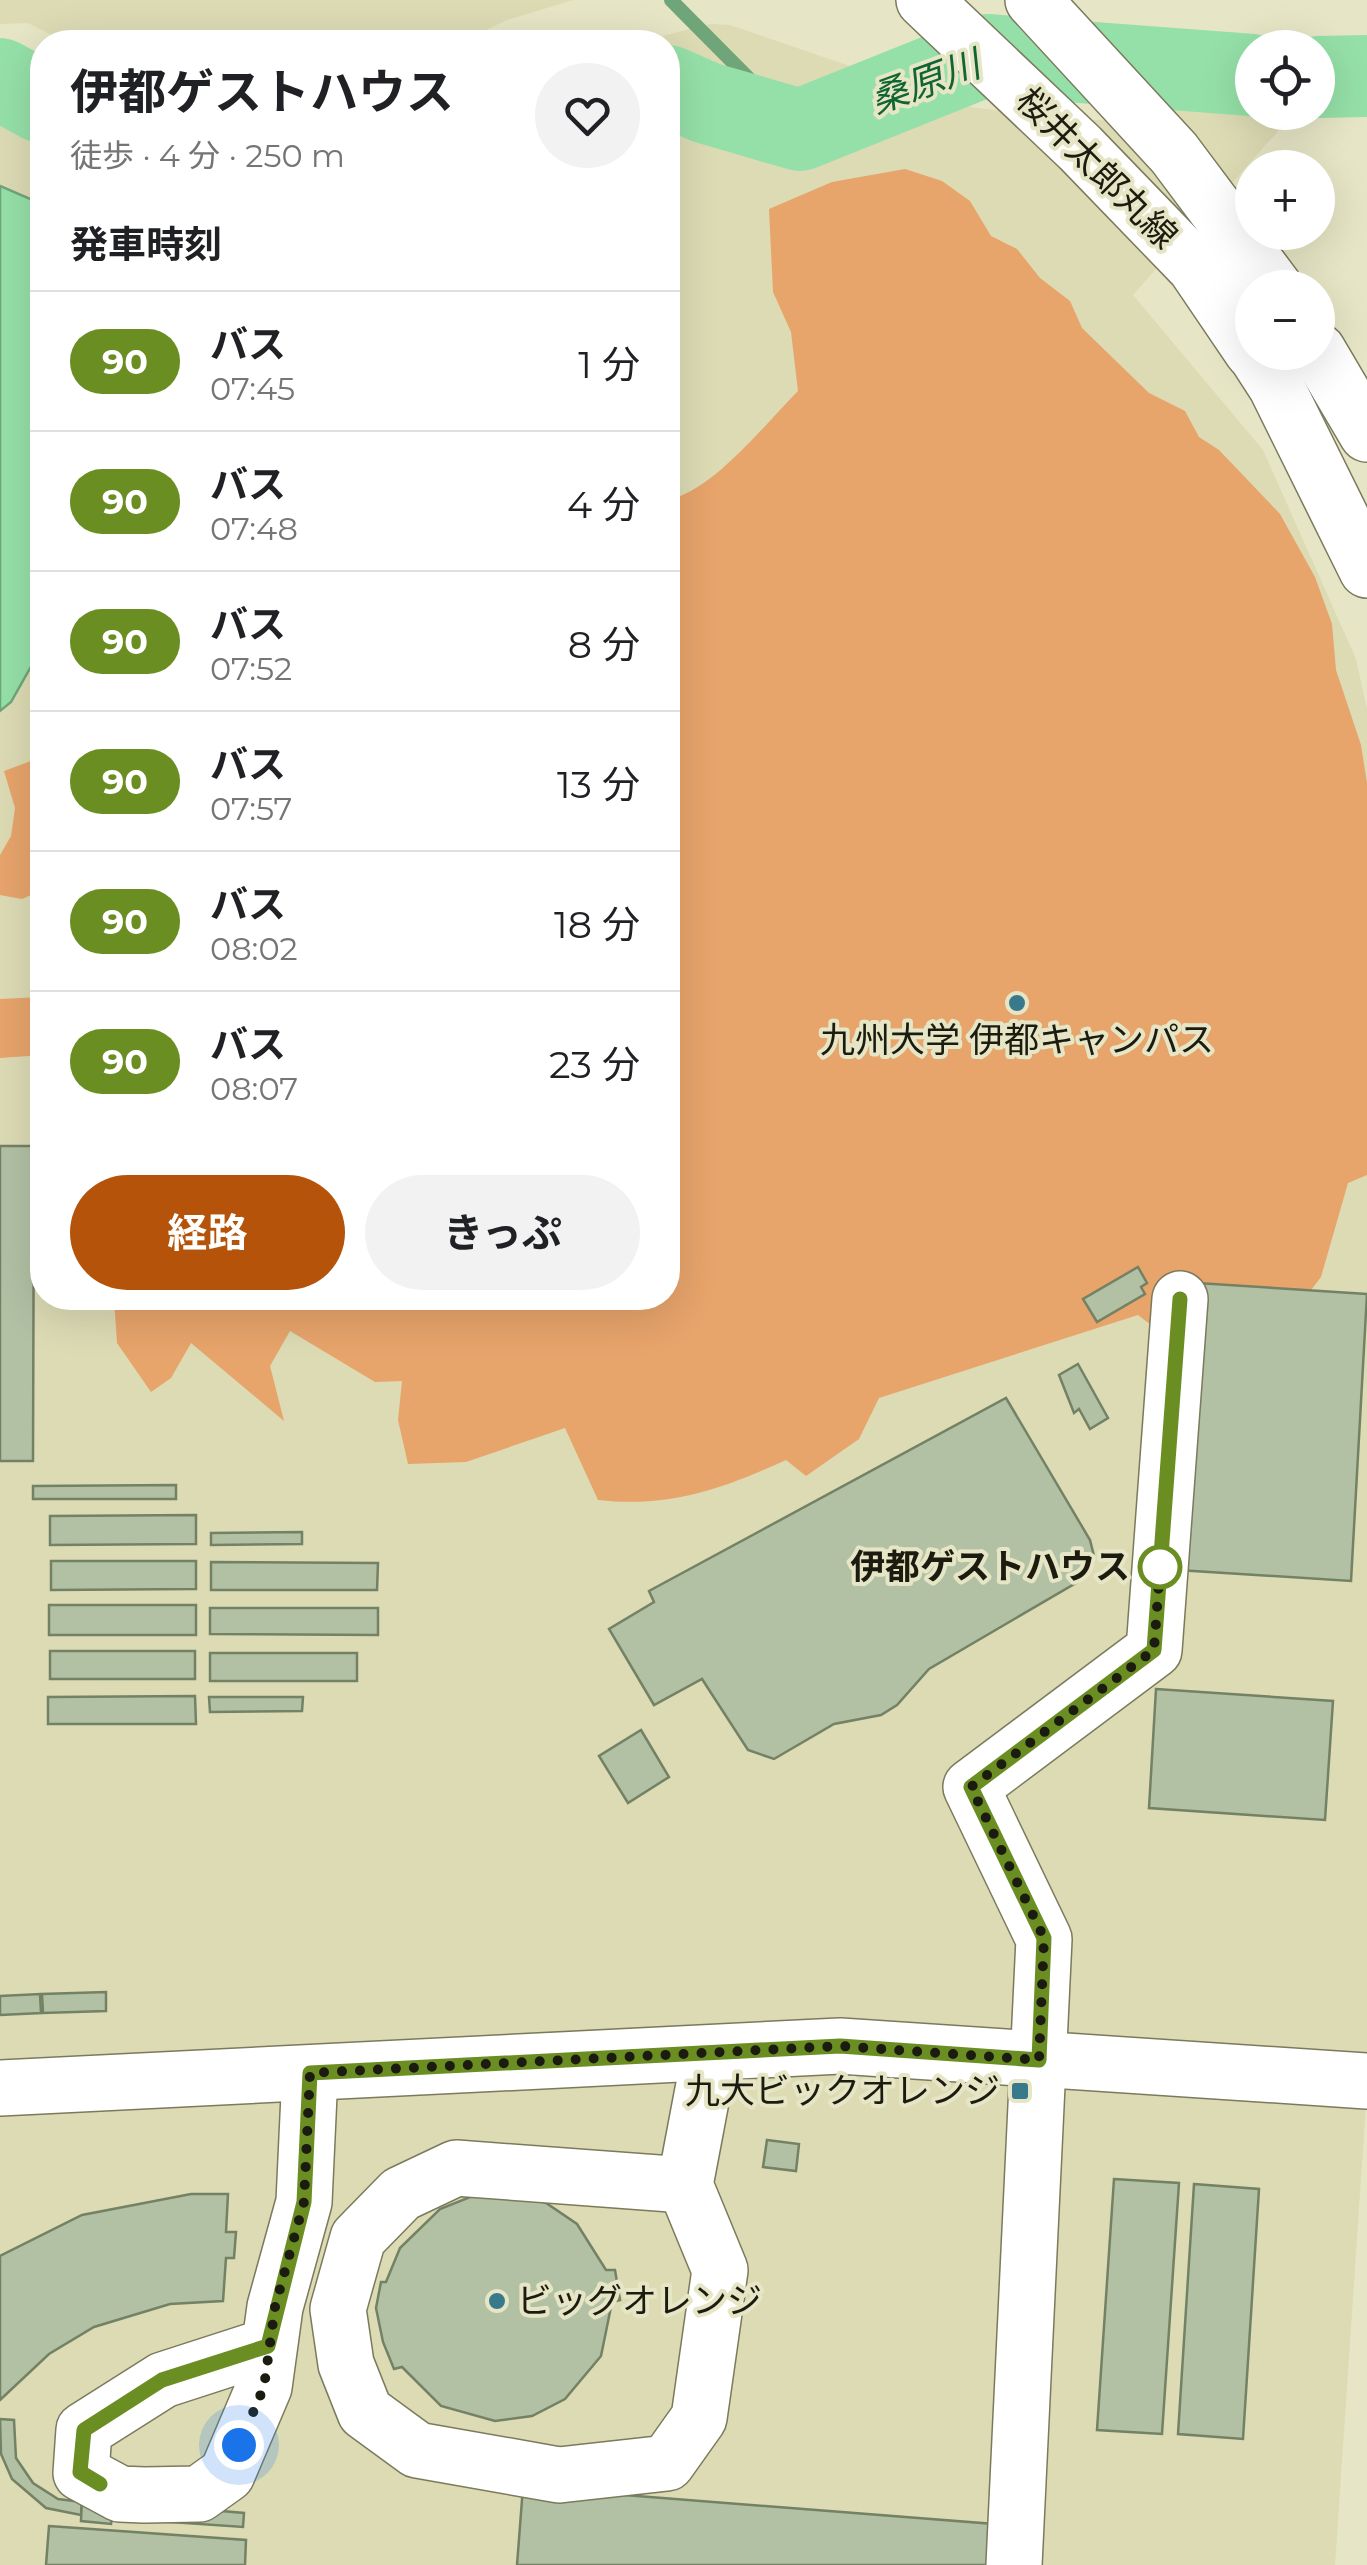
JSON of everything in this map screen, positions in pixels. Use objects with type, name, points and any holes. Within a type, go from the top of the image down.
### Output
[{"type":"street","name":"桜井太郎丸線","points":[[1032,0],[1174,153],[1262,270]]},
{"type":"street","name":"桜井太郎丸線","points":[[926,2],[1080,148],[1196,268],[1235,325]]},
{"type":"street","name":"桜井太郎丸線","points":[[1265,370],[1367,570]]},
{"type":"street","points":[[1329,370],[1367,434]]},
{"type":"street","points":[[1014,2565],[1044,1938],[971,1787],[1154,1650],[1180,1299]]},
{"type":"street","points":[[0,2088],[840,2046],[1367,2082]]},
{"type":"street","points":[[685,2185],[456,2168],[401,2194],[358,2238],[338,2310],[346,2364],[365,2412],[418,2450],[541,2472],[559,2475],[666,2463],[699,2418],[720,2270],[685,2185],[710,2052]]},
{"type":"street","points":[[268,2346],[304,2202],[310,2073]]},
{"type":"shaded area","points":[[0,0],[573,0],[486,30],[42,30],[28,23],[0,24]]},
{"type":"shaded area","name":"九州大学 伊都キャンパス","points":[[710,24],[730,25],[970,107],[1074,120],[1110,120],[1235,97],[1235,130],[1279,130],[1261,150],[1235,150],[1235,180],[1133,295],[1263,450],[1356,659],[1367,709],[1367,2089],[1335,2565],[0,2565],[0,92],[12,92],[30,101],[30,1310],[680,1310],[680,32]]},
{"type":"shaded area","points":[[905,169],[942,181],[970,201],[991,236],[1017,249],[1040,278],[1070,301],[1082,328],[1149,393],[1185,411],[1199,437],[1219,450],[1280,514],[1315,577],[1332,624],[1336,670],[1361,745],[1367,783],[1367,1175],[1348,1183],[1321,1277],[1298,1307],[1181,1348],[1138,1315],[879,1398],[859,1439],[806,1476],[786,1460],[717,1488],[672,1499],[598,1500],[565,1428],[466,1462],[408,1464],[398,1420],[402,1381],[375,1382],[290,1331],[270,1366],[284,1421],[191,1343],[171,1378],[151,1392],[117,1343],[115,1310],[680,1310],[680,495],[719,471],[798,391],[791,332],[773,292],[769,209],[832,182]]},
{"type":"shaded area","points":[[0,186],[30,199],[30,668],[11,702],[0,711]]},
{"type":"shaded area","points":[[30,761],[30,895],[22,899],[0,895],[0,855],[11,836],[15,808],[4,771]]},
{"type":"shaded area","points":[[30,998],[30,1056],[0,1058],[0,999]]},
{"type":"building","points":[[0,1146],[30,1146],[33,1461],[0,1461]]},
{"type":"building","points":[[1138,1267],[1147,1283],[1141,1287],[1145,1294],[1097,1322],[1083,1299]]},
{"type":"building","name":"伊都ゲストハウス","points":[[1197,1283],[1367,1294],[1351,1581],[1178,1570]]},
{"type":"building","points":[[1078,1364],[1108,1418],[1090,1429],[1079,1409],[1074,1413],[1059,1375]]},
{"type":"building","points":[[1006,1398],[1090,1540],[1094,1556],[1081,1580],[929,1669],[897,1705],[881,1715],[834,1724],[774,1759],[748,1750],[702,1679],[654,1705],[609,1629],[654,1602],[649,1591]]},
{"type":"building","points":[[176,1485],[176,1499],[33,1499],[33,1486]]},
{"type":"building","points":[[196,1515],[196,1544],[50,1545],[50,1516]]},
{"type":"building","points":[[302,1532],[302,1544],[211,1545],[211,1533]]},
{"type":"building","points":[[51,1561],[196,1561],[196,1589],[51,1590]]},
{"type":"building","points":[[211,1562],[378,1563],[377,1590],[211,1590]]},
{"type":"building","points":[[49,1605],[196,1605],[196,1635],[49,1635]]},
{"type":"building","points":[[210,1608],[378,1608],[378,1635],[210,1634]]},
{"type":"building","points":[[50,1651],[195,1651],[195,1679],[50,1679]]},
{"type":"building","points":[[210,1653],[357,1653],[357,1681],[210,1681]]},
{"type":"building","points":[[1156,1689],[1333,1701],[1325,1820],[1149,1808]]},
{"type":"building","points":[[195,1696],[196,1724],[48,1724],[48,1697]]},
{"type":"building","points":[[209,1697],[303,1697],[302,1711],[210,1712]]},
{"type":"building","points":[[641,1730],[669,1777],[628,1803],[599,1756]]},
{"type":"building","points":[[106,1992],[106,2011],[43,2013],[42,1994]]},
{"type":"building","points":[[40,1994],[41,2013],[0,2015],[0,1996]]},
{"type":"building","points":[[767,2140],[799,2144],[796,2171],[763,2167]]},
{"type":"building","points":[[1114,2179],[1179,2183],[1162,2434],[1097,2430]]},
{"type":"building","points":[[1194,2184],[1259,2189],[1243,2439],[1178,2434]]},
{"type":"building","points":[[191,2194],[228,2194],[226,2232],[236,2232],[234,2258],[226,2258],[223,2301],[170,2304],[94,2327],[49,2354],[0,2400],[0,2256],[82,2215]]},
{"type":"building","name":"ビッグオレンジ","points":[[475,2195],[529,2197],[546,2203],[577,2224],[606,2270],[615,2270],[620,2300],[612,2302],[601,2356],[565,2399],[532,2416],[495,2421],[441,2406],[402,2367],[394,2369],[383,2342],[376,2308],[381,2282],[386,2282],[400,2248],[440,2209]]},
{"type":"building","points":[[0,2419],[14,2420],[16,2458],[33,2483],[58,2499],[82,2502],[81,2515],[46,2508],[12,2479],[1,2454]]},
{"type":"building","points":[[523,2487],[994,2524],[990,2565],[517,2565]]},
{"type":"building","points":[[82,2499],[244,2513],[243,2527],[112,2518],[111,2524],[81,2521]]},
{"type":"building","points":[[49,2526],[246,2540],[245,2565],[46,2565]]},
{"type":"waterway","points":[[671,0],[800,130]]},
{"type":"waterway","name":"桑原川","points":[[680,91],[800,130],[987,55],[1235,74]]},
{"type":"waterway","name":"桑原川","points":[[1335,77],[1367,76]]},
{"type":"waterway","name":"桑原川","points":[[0,79],[30,95]]},
{"type":"bus line","name":"90","points":[[100,2484],[80,2472],[84,2430],[162,2380],[268,2346],[304,2202],[310,2073],[840,2046],[1039,2060],[1044,1938],[971,1787],[1154,1650],[1180,1299]]},
{"type":"place","name":"九州大学 伊都キャンパス","points":[[1017,1003]]},
{"type":"place","name":"伊都ゲストハウス","points":[[1160,1567]]},
{"type":"place","name":"九大ビックオレンジ","points":[[1020,2091]]},
{"type":"place","name":"ビッグオレンジ","points":[[497,2301]]},
{"type":"route","points":[[239,2445],[264,2387],[275,2307],[304,2202],[310,2073],[840,2046],[1039,2060],[1044,1938],[971,1787],[1154,1650],[1160,1567]]}]
